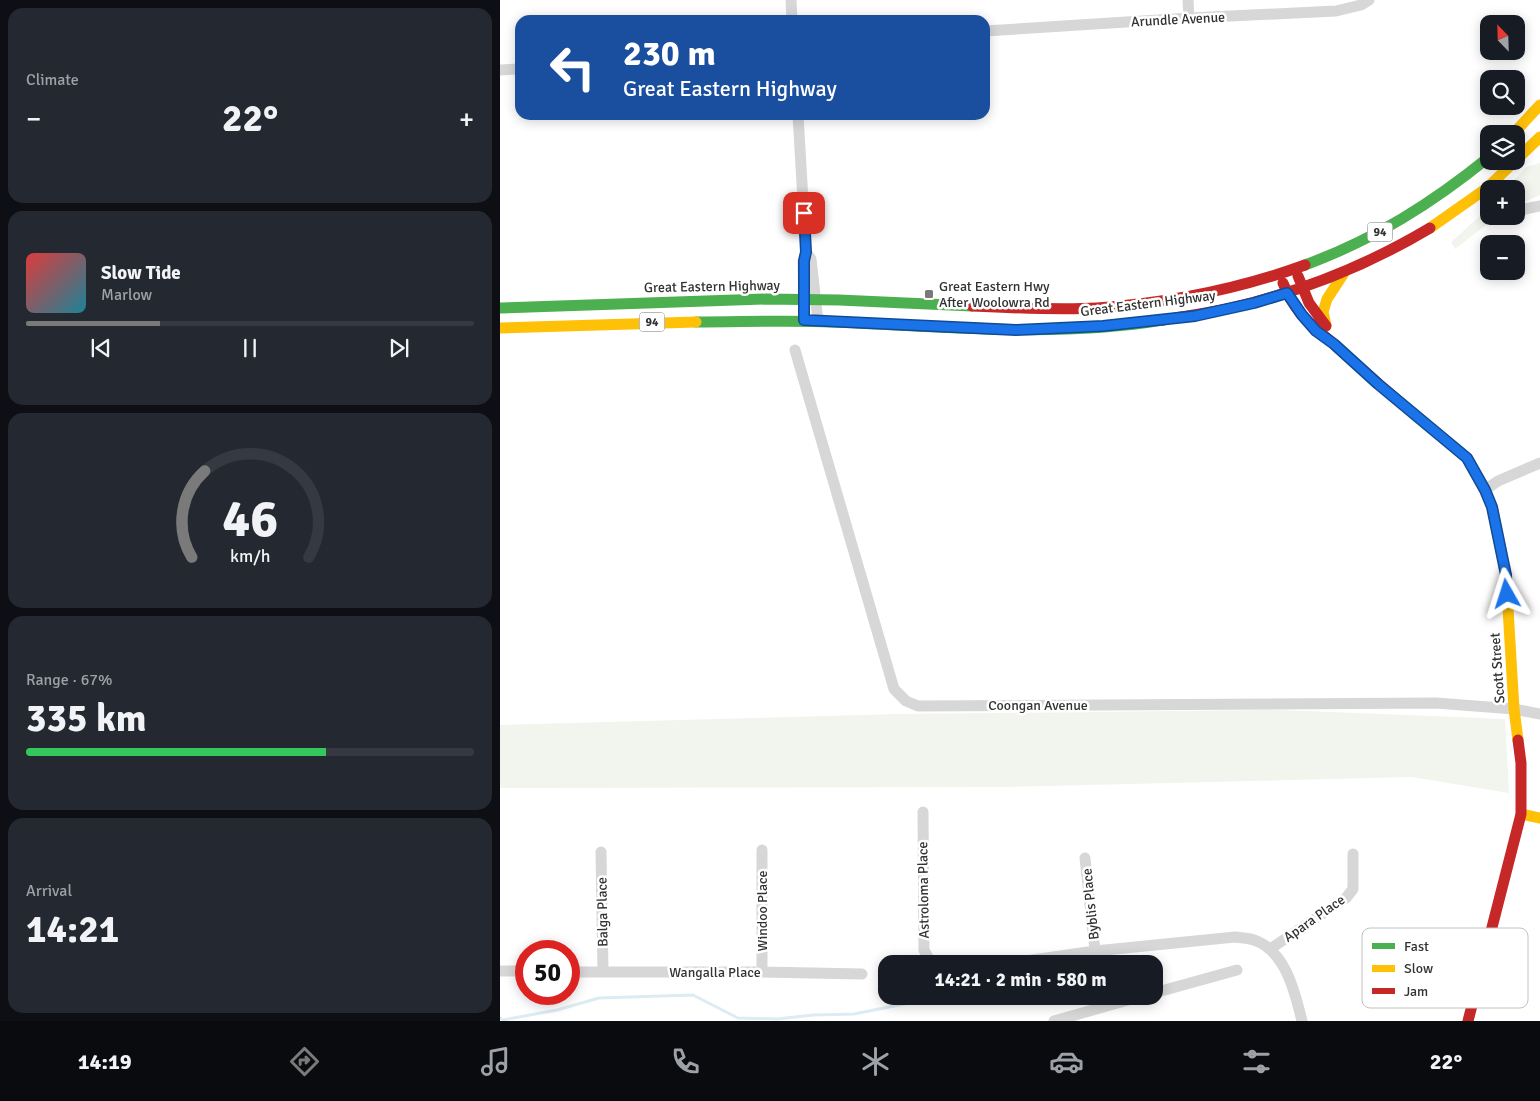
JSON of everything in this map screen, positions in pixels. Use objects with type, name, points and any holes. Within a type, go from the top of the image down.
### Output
[{"type":"main road","points":[[1521,125],[1540,105]]},
{"type":"main road","name":"Great Eastern Highway","points":[[500,328],[804,320],[1016,330],[1103,326],[1195,316],[1254,303],[1302,289],[1383,256],[1443,221],[1465,205],[1521,157],[1540,137]]},
{"type":"main road","name":"Great Eastern Highway","points":[[500,308],[810,299],[1083,308],[1206,294],[1280,274],[1347,248],[1403,220],[1429,204],[1480,164]]},
{"type":"main road","name":"Scott Street","points":[[1295,269],[1309,303],[1326,325],[1334,344]]},
{"type":"main road","points":[[1326,325],[1323,312],[1327,298],[1344,273]]},
{"type":"main road","name":"Scott Street","points":[[1280,274],[1287,293],[1316,331],[1334,344],[1378,384],[1467,458],[1492,507],[1506,575],[1514,709],[1521,763],[1521,814],[1492,928]]},
{"type":"main road","points":[[1521,814],[1540,818]]},
{"type":"main road","name":"Scott Street","points":[[1468,1021],[1471,1008]]},
{"type":"street","points":[[792,0],[792,15]]},
{"type":"street","points":[[1188,0],[1189,18]]},
{"type":"street","name":"Arundle Avenue","points":[[990,31],[1336,11],[1360,5],[1369,0]]},
{"type":"street","points":[[500,70],[515,69]]},
{"type":"street","points":[[798,120],[806,252],[804,261],[810,299],[818,321]]},
{"type":"street","points":[[1525,209],[1540,206]]},
{"type":"street","points":[[804,320],[810,299]]},
{"type":"street","name":"Coongan Avenue","points":[[795,350],[894,689],[906,701],[918,706],[1436,704],[1514,709],[1540,714]]},
{"type":"street","points":[[1485,490],[1505,477],[1540,463]]},
{"type":"street","name":"Astroloma Place","points":[[922,812],[924,950],[927,955]]},
{"type":"street","name":"Windoo Place","points":[[762,850],[762,972]]},
{"type":"street","name":"Balga Place","points":[[601,852],[603,972]]},
{"type":"street","name":"Apara Place","points":[[1270,949],[1346,898],[1353,889],[1353,854]]},
{"type":"street","name":"Byblis Place","points":[[1086,858],[1095,951]]},
{"type":"street","points":[[1067,955],[1235,937],[1254,940],[1270,949],[1284,968],[1293,987],[1302,1021]]},
{"type":"street","points":[[1163,991],[1237,970]]},
{"type":"street","points":[[500,971],[515,971]]},
{"type":"street","name":"Wangalla Place","points":[[580,972],[862,974]]},
{"type":"street","points":[[1054,1021],[1110,1005]]},
{"type":"shaded area","points":[[1540,163],[1540,195],[1525,201],[1525,180],[1514,180],[1526,167]]},
{"type":"shaded area","points":[[1480,216],[1480,225],[1486,225],[1455,249],[1451,242]]},
{"type":"shaded area","points":[[1281,710],[1505,719],[1509,793],[1412,777],[1008,787],[500,788],[500,725],[898,714]]},
{"type":"waterway","points":[[500,1018],[503,1020],[557,1010],[599,998],[693,995],[738,1018],[777,1019],[813,1015],[854,1014],[899,1005]]},
{"type":"traffic: fast","points":[[1305,265],[1379,232],[1424,205],[1480,164]]},
{"type":"traffic: fast","points":[[500,308],[766,299],[972,306]]},
{"type":"traffic: fast","points":[[696,322],[816,321],[1039,330],[1122,325],[1163,320]]},
{"type":"traffic: slow","points":[[1521,125],[1540,105]]},
{"type":"traffic: slow","points":[[1430,228],[1487,188],[1540,137]]},
{"type":"traffic: slow","points":[[1326,325],[1323,312],[1327,299],[1344,273]]},
{"type":"traffic: slow","points":[[500,328],[696,322]]},
{"type":"traffic: slow","points":[[1395,398],[1467,458],[1492,507],[1506,575],[1514,709],[1518,740]]},
{"type":"traffic: slow","points":[[1521,814],[1540,818]]},
{"type":"traffic: jam","points":[[1163,320],[1231,308],[1282,294],[1358,265],[1430,228]]},
{"type":"traffic: jam","points":[[972,306],[1082,309],[1150,303],[1229,288],[1305,265]]},
{"type":"traffic: jam","points":[[1298,276],[1309,303],[1326,326]]},
{"type":"traffic: jam","points":[[1283,283],[1299,312],[1395,398]]},
{"type":"traffic: jam","points":[[1492,928],[1521,814],[1521,763],[1518,740]]},
{"type":"traffic: jam","points":[[1468,1021],[1471,1008]]},
{"type":"place","name":"Great Eastern Hwy After Woolowra Rd","points":[[929,294]]},
{"type":"route","points":[[804,213],[806,252],[804,261],[804,320],[1016,330],[1103,326],[1195,316],[1254,303],[1287,293],[1316,331],[1334,344],[1378,384],[1467,458],[1492,507],[1506,575],[1507,594]]}]
